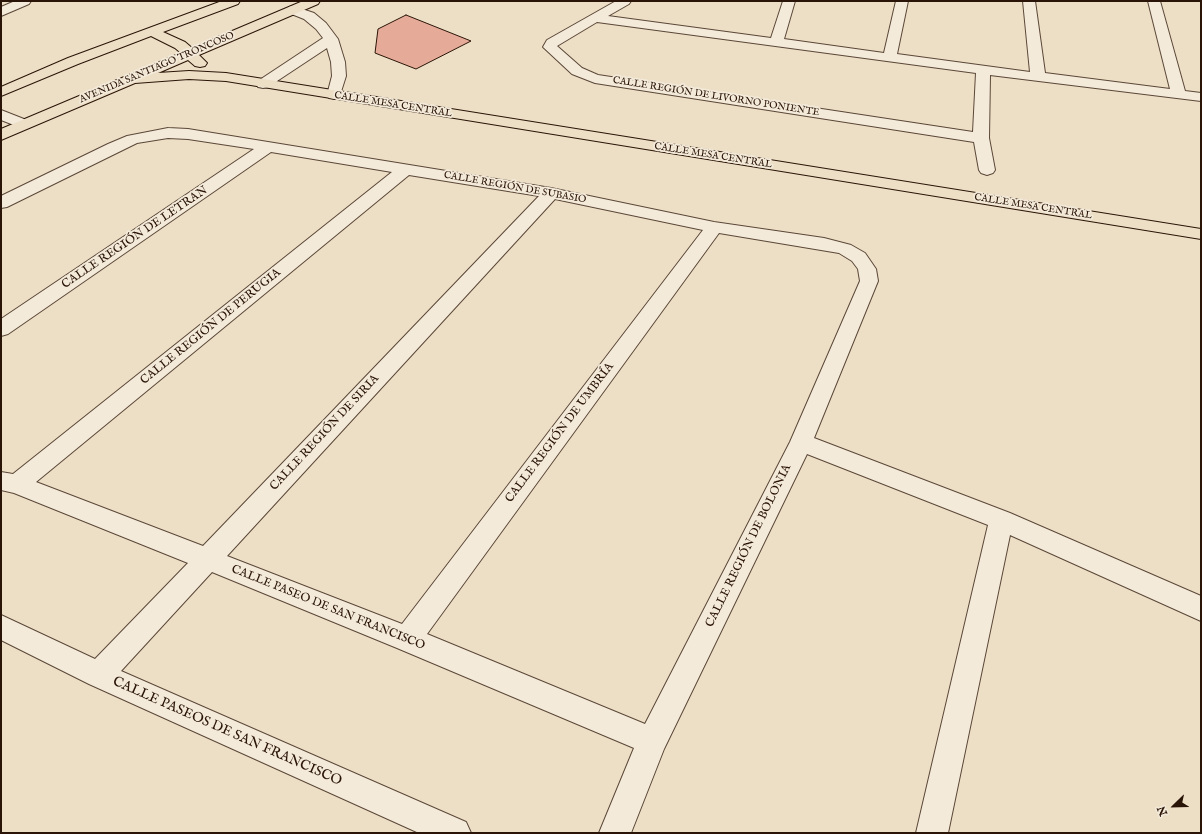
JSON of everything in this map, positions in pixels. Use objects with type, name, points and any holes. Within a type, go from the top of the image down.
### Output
[{"type":"main road","points":[[1,92],[73,61],[234,1]]},
{"type":"main road","name":"AVENIDA SANTIAGO TRONCOSO","points":[[1,135],[314,1]]},
{"type":"main road","points":[[152,32],[173,40],[192,54],[198,62],[226,77]]},
{"type":"main road","points":[[131,79],[189,75],[226,77]]},
{"type":"main road","name":"CALLE MESA CENTRAL","points":[[226,77],[334,96],[1201,234]]},
{"type":"street","points":[[1,12],[25,1]]},
{"type":"street","name":"CALLE REGIÓN DE LIVORNO PONIENTE","points":[[625,1],[552,43],[550,47],[577,71],[594,79],[981,138]]},
{"type":"street","points":[[776,42],[789,1]]},
{"type":"street","points":[[890,57],[902,1]]},
{"type":"street","points":[[1029,1],[1038,76]]},
{"type":"street","points":[[1154,1],[1179,94]]},
{"type":"street","points":[[293,10],[309,16],[321,26],[331,39],[338,62],[339,76],[334,96]]},
{"type":"street","points":[[595,18],[984,70],[1201,97]]},
{"type":"street","points":[[263,84],[331,39]]},
{"type":"street","points":[[984,70],[981,138],[987,170]]},
{"type":"street","points":[[1,115],[24,124]]},
{"type":"street","name":"CALLE REGIÓN DE SUBASIO","points":[[1,203],[133,139],[168,133],[188,134],[551,193],[714,227],[824,244],[845,250],[859,257]]},
{"type":"street","name":"CALLE REGIÓN DE LETRAN","points":[[1,329],[268,147]]},
{"type":"street","name":"CALLE REGIÓN DE PERUGIA","points":[[9,483],[404,170]]},
{"type":"street","name":"CALLE REGIÓN DE SIRIA","points":[[99,675],[551,193]]},
{"type":"street","name":"CALLE REGIÓN DE UMBRÍA","points":[[407,639],[714,227]]},
{"type":"street","name":"CALLE REGIÓN DE BOLONIA","points":[[615,833],[652,741],[801,442],[869,281],[867,269],[859,257]]},
{"type":"street","points":[[801,442],[1001,520],[1201,609]]},
{"type":"street","name":"CALLE PASEO DE SAN FRANCISCO","points":[[9,483],[207,559],[407,639],[652,741]]},
{"type":"street","points":[[932,833],[1001,520]]},
{"type":"street","name":"CALLE PASEOS DE SAN FRANCISCO","points":[[1,627],[99,675],[455,833]]},
{"type":"building","points":[[406,15],[471,41],[416,69],[375,53],[378,29]]}]
